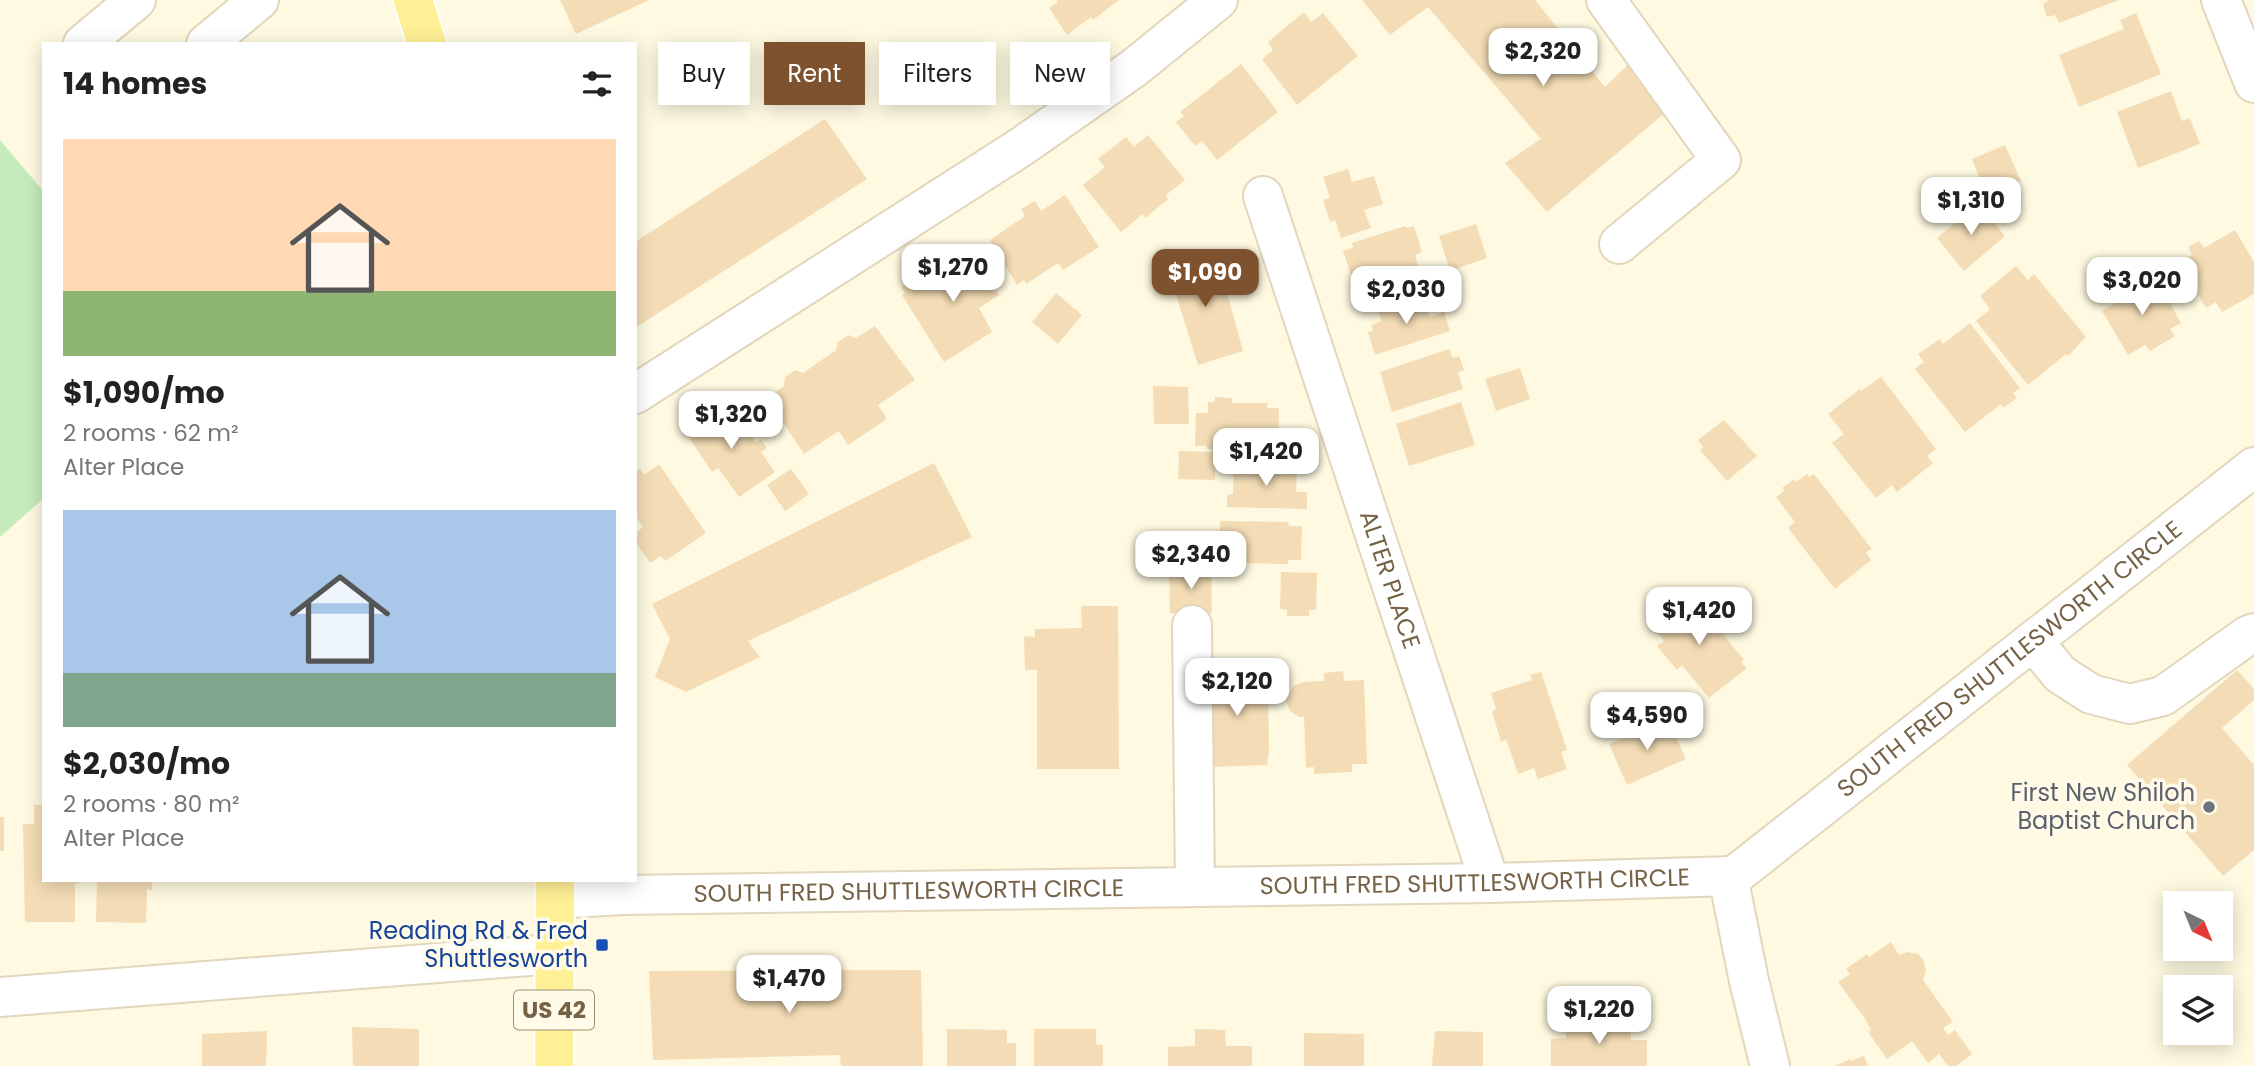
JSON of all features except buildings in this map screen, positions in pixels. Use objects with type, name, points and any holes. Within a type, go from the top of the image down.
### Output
[{"type":"main road","points":[[413,0],[426,42]]},
{"type":"main road","name":"US 42","points":[[554,1066],[555,889]]},
{"type":"street","points":[[85,42],[136,0]]},
{"type":"street","points":[[208,42],[259,0]]},
{"type":"street","points":[[637,393],[1021,146],[1134,68],[1218,0]]},
{"type":"street","points":[[1606,0],[1721,160],[1619,244]]},
{"type":"street","points":[[2221,0],[2254,83]]},
{"type":"street","name":"ALTER PLACE","points":[[1263,196],[1490,883]]},
{"type":"street","name":"SOUTH FRED SHUTTLESWORTH CIRCLE","points":[[555,889],[622,895],[1490,883],[1734,876],[2254,467]]},
{"type":"street","points":[[1192,625],[1195,887]]},
{"type":"street","points":[[2033,641],[2060,674],[2091,694],[2130,704],[2163,696],[2254,633]]},
{"type":"street","points":[[1728,876],[1749,981],[1770,1066]]},
{"type":"street","points":[[0,997],[554,954]]},
{"type":"green space","points":[[0,140],[42,190],[42,500],[0,537]]},
{"type":"place","name":"First New Shiloh Baptist Church","points":[[2209,807]]},
{"type":"place","name":"Reading Rd & Fred Shuttlesworth","points":[[602,945]]}]
